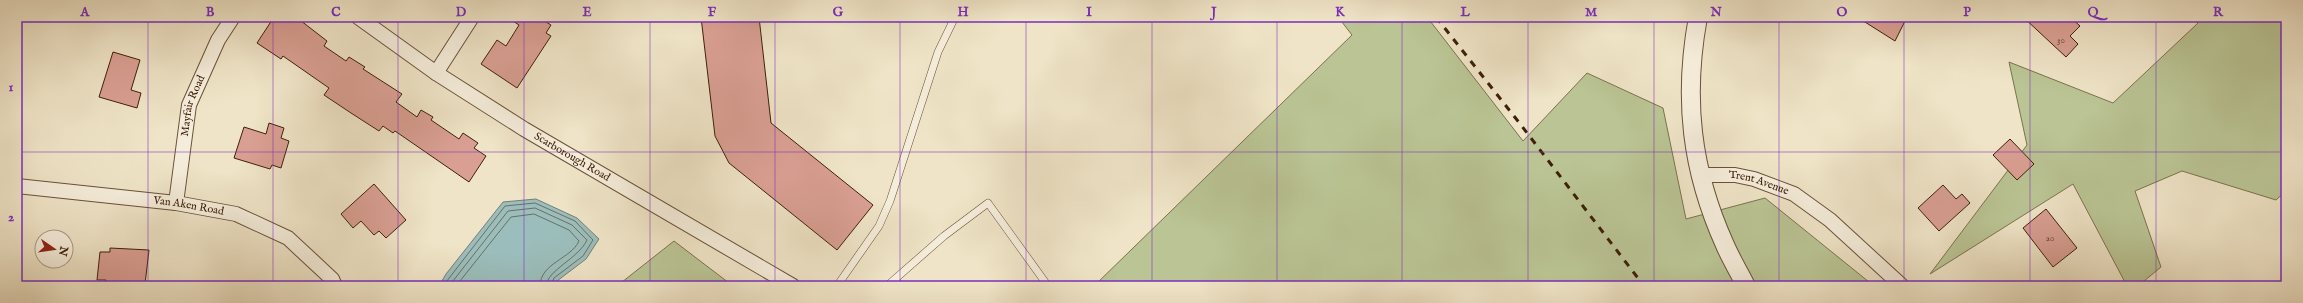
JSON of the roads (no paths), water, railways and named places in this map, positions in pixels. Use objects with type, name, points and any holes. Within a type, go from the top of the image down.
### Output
[{"type":"street","name":"Mayfair Road","points":[[176,203],[189,105],[218,40],[233,17]]},
{"type":"street","name":"Scarborough Road","points":[[358,17],[436,73],[524,129],[793,286]]},
{"type":"street","points":[[436,73],[472,17]]},
{"type":"street","points":[[1698,17],[1692,55],[1690,101],[1694,148],[1712,214],[1725,246],[1746,286]]},
{"type":"street","name":"Trent Avenue","points":[[1700,174],[1748,177],[1794,194],[1830,220],[1902,286]]},
{"type":"street","name":"Van Aken Road","points":[[17,186],[176,203],[236,214],[288,238],[332,279],[335,286]]},
{"type":"lane","points":[[837,286],[879,226],[890,201],[938,52],[955,17]]},
{"type":"lane","points":[[888,286],[944,236],[988,203],[1048,286]]},
{"type":"lane","points":[[895,279],[900,286]]},
{"type":"water","points":[[536,199],[577,218],[599,239],[586,259],[557,281],[554,286],[439,286],[446,274],[503,202]]},
{"type":"railway","points":[[1436,17],[1644,286]]}]
